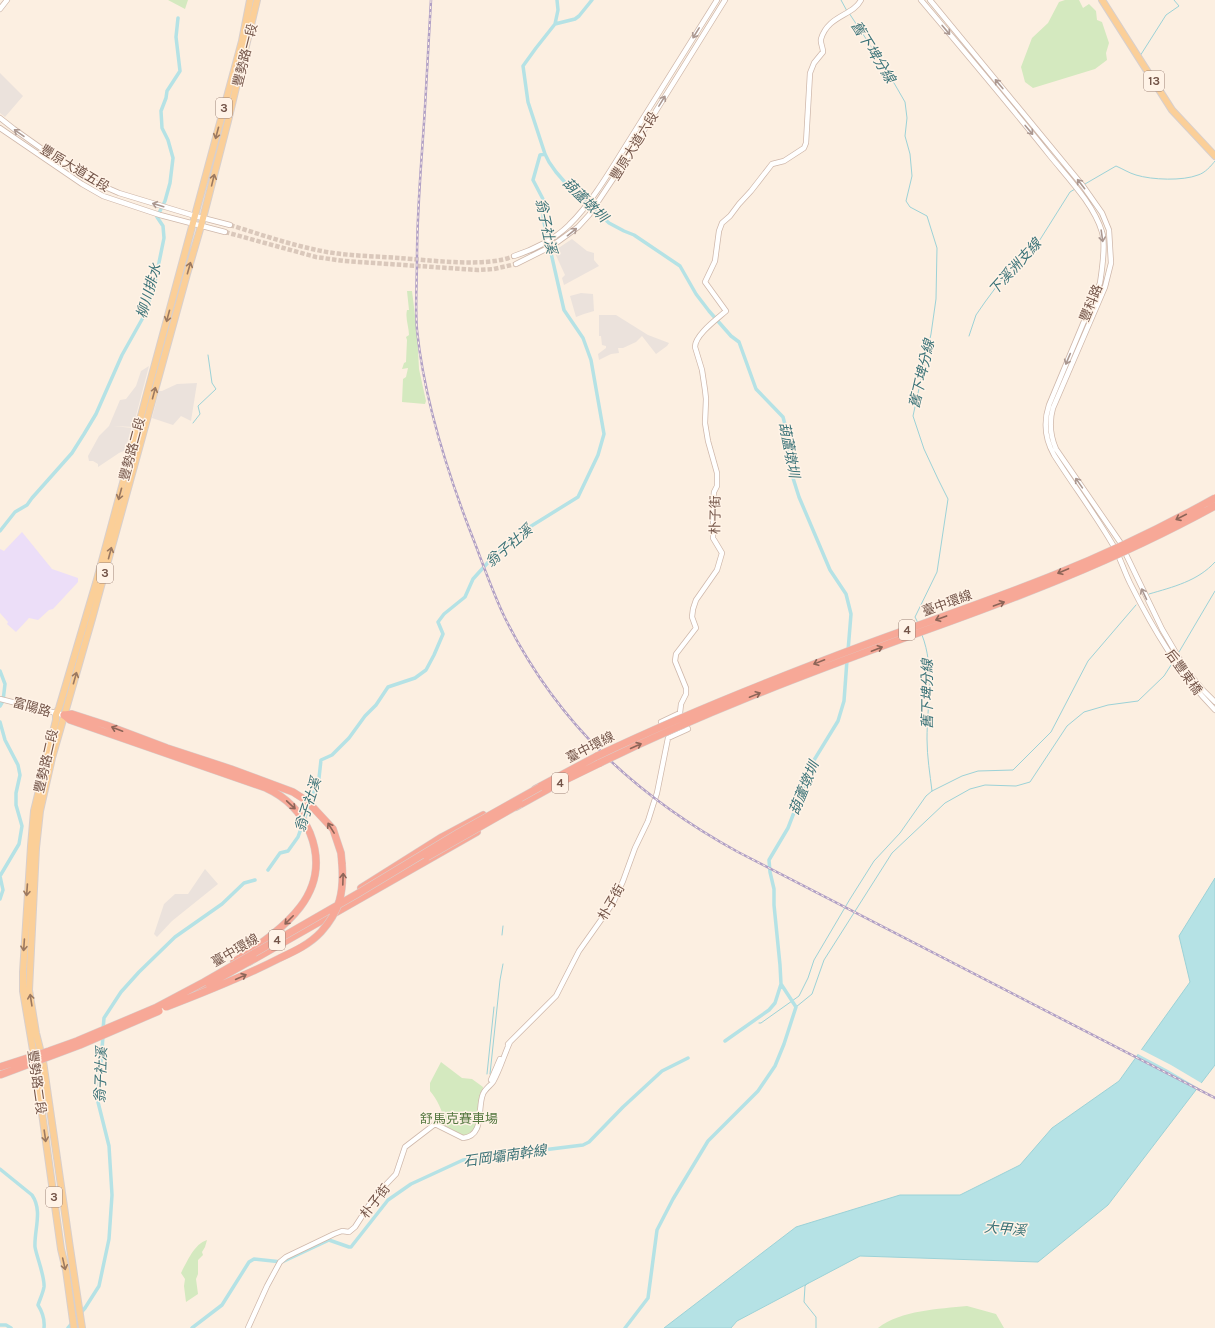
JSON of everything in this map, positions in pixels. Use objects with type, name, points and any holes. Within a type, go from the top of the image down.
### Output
[{"type":"highway","name":"臺中環線","points":[[0,1067],[77,1041],[155,1008],[204,982],[357,894],[458,833],[610,750],[703,708],[831,657],[957,612],[1054,575],[1135,540],[1215,498]]},
{"type":"highway","name":"臺中環線","points":[[0,1075],[80,1045],[163,1009],[223,977],[520,804],[631,748],[680,726],[784,684],[1040,588],[1140,546],[1215,506]]},
{"type":"highway","points":[[64,715],[70,720],[288,790],[307,801],[333,829],[341,853],[343,873],[342,891],[336,909],[321,932],[304,946],[262,968],[229,983],[163,1009]]},
{"type":"highway","points":[[166,751],[278,794],[300,814],[309,831],[314,848],[316,869],[313,881],[307,897],[297,912],[288,922],[270,936],[204,982]]},
{"type":"highway","points":[[306,922],[442,838],[490,811],[540,787]]},
{"type":"highway","points":[[163,1009],[225,977],[457,844],[520,804]]},
{"type":"main road","name":"豐勢路一段","points":[[192,224],[242,40],[250,0]]},
{"type":"main road","name":"豐勢路一段","points":[[201,226],[244,58],[257,0]]},
{"type":"main road","name":"13","points":[[1102,0],[1172,110],[1215,156]]},
{"type":"main road","name":"豐勢路二段","points":[[74,1328],[23,991],[24,948],[34,811],[56,720],[56,714],[94,589],[192,224]]},
{"type":"main road","name":"豐勢路二段","points":[[82,1327],[42,1061],[29,990],[36,848],[39,818],[52,758],[201,226]]},
{"type":"street","points":[[0,9],[7,0]]},
{"type":"street","name":"豐原大道六段","points":[[514,256],[526,252],[552,238],[569,226],[583,210],[717,0]]},
{"type":"street","name":"豐原大道六段","points":[[516,264],[552,246],[578,227],[590,214],[627,158],[725,0]]},
{"type":"street","name":"朴子街","points":[[680,713],[681,704],[686,694],[686,688],[675,661],[676,654],[696,628],[692,617],[696,600],[717,570],[722,553],[713,538],[713,501],[714,492],[717,486],[717,473],[709,448],[705,423],[706,399],[702,370],[695,344],[714,321],[726,311],[705,282],[715,261],[719,231],[722,223],[730,216],[772,164],[784,161],[805,147],[810,73],[814,63],[823,52],[821,39],[833,21],[854,8],[861,0]]},
{"type":"street","name":"豐科路","points":[[922,0],[1077,190],[1096,216],[1103,233],[1104,262],[1100,283],[1048,405],[1045,420],[1045,431],[1047,441],[1054,456],[1113,545],[1156,632]]},
{"type":"street","name":"豐科路","points":[[930,0],[1083,186],[1102,213],[1109,230],[1111,263],[1105,287],[1053,408],[1050,421],[1051,435],[1056,449],[1120,542],[1162,629]]},
{"type":"street","name":"豐原大道五段","points":[[0,118],[45,151],[96,183],[119,193],[203,218]]},
{"type":"street","name":"豐原大道五段","points":[[0,128],[96,192],[114,200],[201,226]]},
{"type":"street","points":[[203,218],[230,226]]},
{"type":"street","points":[[201,226],[225,232]]},
{"type":"street","name":"后豐東橋","points":[[1162,629],[1186,670],[1215,702]]},
{"type":"street","name":"后豐東橋","points":[[1156,632],[1183,673],[1202,697],[1215,710]]},
{"type":"street","name":"富陽路","points":[[0,699],[64,715]]},
{"type":"street","points":[[680,713],[688,729],[668,738],[661,722],[680,713]]},
{"type":"street","name":"朴子街","points":[[248,1328],[267,1286],[280,1262],[286,1257],[334,1234],[342,1231],[349,1232],[355,1227],[375,1196],[396,1174],[405,1147],[435,1124],[463,1138],[472,1135],[477,1130],[482,1095],[492,1083],[510,1042],[532,1022],[559,993],[579,951],[613,904],[635,848],[648,821],[657,793],[668,738]]},
{"type":"shaded area","points":[[0,73],[23,96],[5,117],[0,113]]},
{"type":"shaded area","points":[[572,239],[587,251],[594,253],[594,260],[599,266],[564,285],[562,278],[565,275],[554,251]]},
{"type":"shaded area","points":[[581,293],[593,294],[594,311],[576,317],[570,296]]},
{"type":"shaded area","points":[[599,315],[616,315],[648,335],[669,343],[656,354],[642,336],[636,342],[623,348],[618,348],[619,353],[611,354],[599,360],[598,354],[606,348],[606,346],[602,345],[601,336],[599,336]]},
{"type":"shaded area","points":[[149,366],[133,427],[113,426],[133,428],[126,450],[98,467],[98,464],[93,461],[89,461],[88,456],[99,436],[109,426],[120,400],[126,399],[136,386],[141,371]]},
{"type":"shaded area","points":[[197,383],[191,421],[181,416],[173,425],[152,418],[159,391],[177,384]]},
{"type":"shaded area","points":[[22,532],[52,569],[78,578],[78,582],[53,609],[49,610],[38,620],[29,618],[16,632],[7,624],[8,622],[0,613],[0,549],[4,551]]},
{"type":"shaded area","points":[[205,869],[218,884],[172,921],[157,937],[154,934],[164,904],[175,894],[188,894]]},
{"type":"green space","points":[[168,0],[188,0],[185,9]]},
{"type":"green space","points":[[1065,0],[1079,0],[1083,8],[1089,4],[1096,11],[1097,20],[1102,22],[1109,43],[1106,53],[1107,60],[1095,69],[1033,88],[1025,82],[1021,67],[1032,38],[1048,23],[1059,2]]},
{"type":"green space","points":[[407,291],[412,291],[417,331],[419,369],[426,401],[425,404],[402,402],[403,379],[406,377],[408,368],[402,369],[404,363],[406,362],[406,337],[409,335],[406,316],[407,310],[409,310]]},
{"type":"green space","name":"舒馬克賽車場","points":[[441,1062],[462,1078],[472,1079],[483,1087],[478,1122],[471,1134],[464,1136],[442,1125],[444,1122],[441,1109],[430,1091],[430,1083]]},
{"type":"green space","points":[[207,1240],[202,1252],[203,1255],[198,1260],[198,1274],[196,1279],[198,1294],[186,1302],[184,1286],[185,1279],[181,1273],[188,1259],[198,1245]]},
{"type":"green space","points":[[967,1306],[996,1314],[1004,1328],[878,1328],[898,1317],[921,1311]]},
{"type":"water","name":"大甲溪","points":[[1215,878],[1215,1065],[1108,1205],[1038,1262],[860,1256],[737,1321],[731,1328],[664,1328],[796,1227],[900,1195],[960,1195],[1020,1165],[1052,1128],[1119,1081],[1190,982],[1179,936]]},
{"type":"pier","points":[[1140,1049],[1203,1084],[1200,1089],[1136,1053]]},
{"type":"waterway","name":"葫蘆墩圳","points":[[557,0],[558,10],[555,24],[523,66],[528,102],[545,154],[556,172],[569,187],[609,223],[634,235],[680,266],[696,294],[709,311],[731,336],[739,342],[756,389],[783,417],[787,432],[787,459],[799,497],[830,570],[846,594],[851,614],[848,651]]},
{"type":"waterway","points":[[555,24],[575,19],[592,0]]},
{"type":"waterway","name":"舊下埤分線","points":[[841,0],[847,11]]},
{"type":"waterway","points":[[1140,56],[1166,15],[1179,6],[1174,0]]},
{"type":"waterway","name":"舊下埤分線","points":[[849,13],[886,69],[887,75],[894,83],[905,102],[907,118],[905,136],[910,154],[912,176],[906,201],[910,207],[927,216],[937,248],[936,299],[931,334],[913,416],[924,449],[948,499],[937,572],[915,617],[918,623]]},
{"type":"waterway","name":"柳川排水","points":[[0,531],[15,512],[27,505],[72,453],[96,414],[122,355],[145,314],[155,282],[164,238],[163,226],[157,217],[165,201],[170,183],[173,158],[168,140],[162,128],[161,111],[167,91],[180,71],[176,37],[178,18]]},
{"type":"waterway","name":"翁子社溪","points":[[268,870],[280,853],[288,851],[298,837],[319,778],[321,760],[332,755],[349,738],[365,716],[376,705],[388,687],[415,678],[426,670],[443,634],[438,622],[444,614],[465,597],[473,579],[492,558],[520,533],[578,497],[598,455],[604,434],[591,360],[583,338],[564,310],[543,218],[544,201],[533,180],[540,155],[545,154]]},
{"type":"waterway","name":"下溪洲支線","points":[[1085,184],[1116,166],[1143,177],[1176,179],[1201,174],[1215,161]]},
{"type":"waterway","name":"下溪洲支線","points":[[969,336],[976,315],[985,302],[1005,275],[1036,246],[1070,192],[1075,189]]},
{"type":"waterway","points":[[193,423],[200,414],[198,406],[216,389],[212,383],[208,355]]},
{"type":"waterway","points":[[1149,594],[1193,579],[1208,569],[1215,562]]},
{"type":"waterway","points":[[1179,652],[1215,591]]},
{"type":"waterway","name":"舊下埤分線","points":[[759,1023],[799,996],[808,978],[814,960],[874,861],[900,833],[926,796],[932,791],[962,776],[978,771],[1013,770],[1051,732],[1088,661],[1136,605]]},
{"type":"waterway","name":"舊下埤分線","points":[[922,635],[926,648],[929,673],[927,746],[932,791]]},
{"type":"waterway","name":"葫蘆墩圳","points":[[725,1041],[769,1010],[775,1003],[781,984],[774,889],[769,860],[788,828],[805,784],[808,770],[838,721],[844,701],[847,660]]},
{"type":"waterway","points":[[796,1007],[812,994],[824,960],[892,853],[945,803],[970,789],[985,785],[1016,786],[1030,782],[1067,726],[1084,712],[1108,705],[1138,701],[1164,676],[1173,662]]},
{"type":"waterway","name":"柳川排水","points":[[0,671],[5,684],[3,701],[0,706]]},
{"type":"waterway","name":"柳川排水","points":[[0,722],[5,740],[18,765],[20,775],[16,793],[16,805],[22,826],[19,844],[0,876],[3,890],[0,899]]},
{"type":"waterway","name":"翁子社溪","points":[[103,1030],[104,1018],[121,992],[139,972],[175,937],[222,904],[244,883],[255,880]]},
{"type":"waterway","points":[[502,935],[503,926]]},
{"type":"waterway","points":[[490,1074],[503,964]]},
{"type":"waterway","points":[[625,1328],[648,1298],[657,1230],[673,1199],[708,1141],[758,1091],[775,1066],[796,1007],[781,984]]},
{"type":"waterway","points":[[487,1074],[494,1007]]},
{"type":"waterway","name":"翁子社溪","points":[[68,1328],[85,1308],[99,1286],[109,1239],[112,1195],[109,1146],[98,1102],[103,1036]]},
{"type":"waterway","name":"石岡壩南幹線","points":[[192,1328],[222,1305],[249,1262],[254,1259],[282,1262],[329,1240],[351,1247],[388,1200],[411,1184],[463,1160],[583,1145],[589,1142],[623,1107],[662,1071],[688,1058]]},
{"type":"waterway","points":[[0,1169],[32,1195],[37,1207],[38,1214],[35,1247],[44,1283],[44,1289],[38,1305],[43,1316],[44,1328]]},
{"type":"waterway","points":[[808,1283],[805,1286],[804,1302],[816,1317],[816,1328]]},
{"type":"waterway","name":"翁子社溪","points":[[0,1325],[6,1325],[11,1328]]},
{"type":"tunnel","points":[[230,225],[306,248],[348,255],[458,262],[489,262],[503,260],[514,256]]},
{"type":"tunnel","points":[[225,232],[316,257],[344,261],[478,270],[494,269],[516,264]]},
{"type":"railway","points":[[431,0],[417,239],[416,312],[420,355],[430,406],[444,456],[486,573],[505,618],[526,656],[549,691],[575,724],[603,754],[633,781],[666,807],[701,830],[738,852],[1215,1098]]}]
